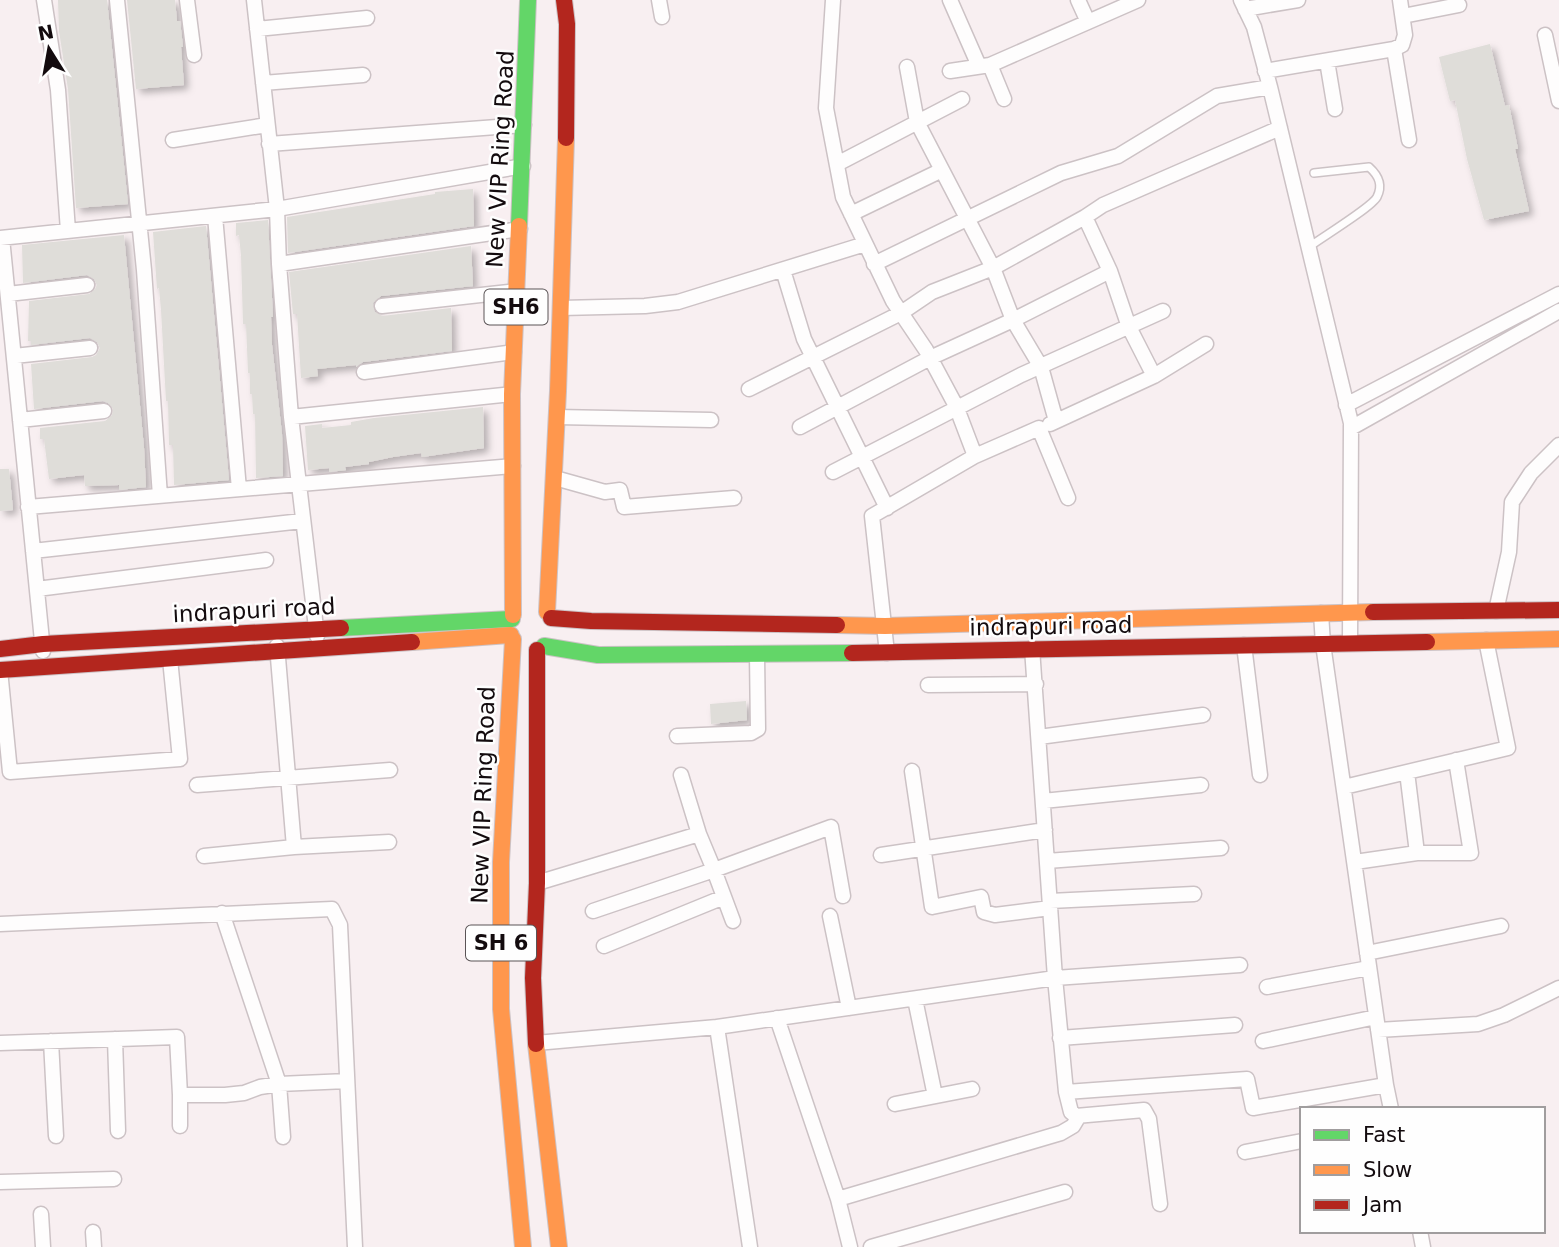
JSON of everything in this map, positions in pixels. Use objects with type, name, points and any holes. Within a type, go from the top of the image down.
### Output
[{"type":"main road","name":"New VIP Ring Road","points":[[526,619],[513,467],[512,394],[528,0]]},
{"type":"main road","name":"New VIP Ring Road","points":[[523,1247],[501,1009],[501,862],[526,619],[555,478],[567,116],[567,23],[564,0]]},
{"type":"main road","name":"indrapuri road","points":[[0,649],[43,644],[526,619],[886,626],[1350,612],[1559,610]]},
{"type":"main road","name":"indrapuri road","points":[[526,619],[520,647],[598,655],[887,653],[1559,639]]},
{"type":"main road","name":"indrapuri road","points":[[0,670],[318,649],[526,619]]},
{"type":"main road","points":[[526,619],[554,631],[552,638],[541,648]]},
{"type":"main road","name":"SH 6","points":[[541,648],[533,978],[536,1043],[559,1247]]},
{"type":"street","points":[[44,0],[58,90],[68,231]]},
{"type":"street","points":[[117,0],[139,224],[160,496]]},
{"type":"street","points":[[187,0],[194,55]]},
{"type":"street","points":[[254,0],[277,209],[291,417],[318,649]]},
{"type":"street","points":[[659,0],[662,17]]},
{"type":"street","points":[[833,0],[826,108],[843,197],[874,264],[956,406],[975,456]]},
{"type":"street","points":[[950,0],[1003,99]]},
{"type":"street","points":[[1078,0],[1088,22]]},
{"type":"street","points":[[950,71],[985,66],[1138,0]]},
{"type":"street","points":[[1298,0],[1243,4],[1254,27],[1270,87],[1351,428],[1350,643]]},
{"type":"street","points":[[1265,71],[1394,49],[1402,45],[1405,35],[1401,0]]},
{"type":"street","points":[[1403,16],[1459,5]]},
{"type":"street","points":[[257,29],[367,18]]},
{"type":"street","points":[[1545,35],[1559,101]]},
{"type":"street","points":[[1394,49],[1409,140]]},
{"type":"street","points":[[1327,61],[1335,109]]},
{"type":"street","points":[[907,67],[917,122],[993,268],[1013,320],[1041,366],[1056,421]]},
{"type":"street","points":[[263,83],[363,75]]},
{"type":"street","points":[[874,264],[1061,173],[1118,156],[1217,96],[1270,87]]},
{"type":"street","points":[[837,164],[962,99]]},
{"type":"street","points":[[173,140],[267,125]]},
{"type":"street","points":[[270,144],[524,125]]},
{"type":"street","points":[[749,389],[901,313],[932,292],[993,268],[1103,205],[1280,128]]},
{"type":"street","points":[[43,667],[43,644],[1,238],[277,209],[523,166]]},
{"type":"street","points":[[851,214],[942,170]]},
{"type":"street","points":[[215,216],[239,489]]},
{"type":"street","points":[[1085,217],[1110,271],[1129,327],[1154,376]]},
{"type":"street","points":[[279,264],[520,229]]},
{"type":"street","points":[[561,308],[662,305],[865,244]]},
{"type":"street","points":[[783,270],[804,339],[887,508]]},
{"type":"street","points":[[800,427],[930,358],[1110,271]]},
{"type":"street","points":[[8,294],[87,285]]},
{"type":"street","points":[[382,306],[517,292]]},
{"type":"street","points":[[1346,405],[1559,294]]},
{"type":"street","points":[[833,472],[956,406],[1163,311]]},
{"type":"street","points":[[1351,428],[1559,312]]},
{"type":"street","points":[[887,653],[872,516],[975,456],[1154,376],[1206,344]]},
{"type":"street","points":[[14,356],[90,348]]},
{"type":"street","points":[[364,372],[514,352]]},
{"type":"street","points":[[291,417],[512,394]]},
{"type":"street","points":[[20,420],[104,411]]},
{"type":"street","points":[[557,417],[711,420]]},
{"type":"street","points":[[1039,429],[1068,498]]},
{"type":"street","points":[[1496,611],[1509,552],[1512,502],[1531,473],[1559,445]]},
{"type":"street","points":[[28,507],[513,467]]},
{"type":"street","points":[[555,478],[605,492],[620,490],[624,507],[734,498]]},
{"type":"street","points":[[33,551],[302,522]]},
{"type":"street","points":[[37,589],[266,560]]},
{"type":"street","points":[[1321,613],[1323,644],[1391,1107]]},
{"type":"street","points":[[276,631],[294,847]]},
{"type":"street","points":[[1345,787],[1508,748],[1486,640]]},
{"type":"street","points":[[1244,645],[1261,775]]},
{"type":"street","points":[[1032,648],[1055,978],[1066,1093],[1071,1112],[1079,1116],[1144,1110],[1149,1119],[1160,1204]]},
{"type":"street","points":[[677,736],[755,732],[759,725],[757,655]]},
{"type":"street","points":[[0,670],[10,772],[180,759],[170,659]]},
{"type":"street","points":[[928,685],[1036,684]]},
{"type":"street","points":[[1039,737],[1203,715]]},
{"type":"street","points":[[1354,862],[1417,853],[1471,853],[1456,760]]},
{"type":"street","points":[[197,785],[390,770]]},
{"type":"street","points":[[912,771],[932,907],[981,897],[984,912],[995,915],[1050,905],[1194,894]]},
{"type":"street","points":[[1407,772],[1417,853]]},
{"type":"street","points":[[681,775],[699,834],[733,922]]},
{"type":"street","points":[[1043,801],[1201,785]]},
{"type":"street","points":[[593,911],[831,827],[843,896]]},
{"type":"street","points":[[881,855],[1045,830]]},
{"type":"street","points":[[537,883],[699,834]]},
{"type":"street","points":[[204,856],[294,847],[389,842]]},
{"type":"street","points":[[1047,861],[1221,848]]},
{"type":"street","points":[[604,946],[724,897]]},
{"type":"street","points":[[0,924],[332,909],[340,925],[355,1247]]},
{"type":"street","points":[[222,913],[279,1084],[283,1137]]},
{"type":"street","points":[[830,916],[849,1008]]},
{"type":"street","points":[[1266,987],[1501,926]]},
{"type":"street","points":[[536,1043],[717,1027],[1055,978],[1240,965]]},
{"type":"street","points":[[1263,1041],[1377,1024],[1478,1024],[1504,1015],[1559,988]]},
{"type":"street","points":[[915,999],[935,1096]]},
{"type":"street","points":[[776,1018],[838,1199],[850,1247]]},
{"type":"street","points":[[1060,1038],[1235,1025]]},
{"type":"street","points":[[717,1027],[750,1247]]},
{"type":"street","points":[[0,1043],[177,1037],[180,1126]]},
{"type":"street","points":[[115,1039],[118,1131]]},
{"type":"street","points":[[51,1041],[56,1136]]},
{"type":"street","points":[[1066,1093],[1247,1079],[1253,1108],[1386,1084]]},
{"type":"street","points":[[180,1095],[225,1096],[279,1084],[347,1081]]},
{"type":"street","points":[[895,1104],[972,1089]]},
{"type":"street","points":[[838,1199],[1061,1133],[1068,1130],[1079,1116]]},
{"type":"street","points":[[1245,1152],[1300,1141]]},
{"type":"street","points":[[0,1182],[114,1179]]},
{"type":"street","points":[[871,1247],[1065,1192]]},
{"type":"street","points":[[41,1214],[43,1247]]},
{"type":"lane","points":[[1308,247],[1376,200],[1381,185],[1369,167],[1314,173]]},
{"type":"building","points":[[58,0],[107,0],[128,204],[76,208],[68,89],[59,31]]},
{"type":"building","points":[[127,0],[175,0],[183,47],[184,85],[136,89]]},
{"type":"building","points":[[1490,44],[1505,106],[1509,105],[1518,149],[1515,149],[1529,211],[1484,220],[1467,159],[1455,100],[1450,101],[1439,57]]},
{"type":"building","points":[[473,189],[474,226],[288,253],[287,217],[435,192]]},
{"type":"building","points":[[268,220],[272,345],[282,434],[283,476],[256,478],[255,414],[250,394],[246,324],[243,324],[241,256],[236,223]]},
{"type":"building","points":[[206,226],[229,480],[174,485],[173,445],[169,445],[168,401],[153,232]]},
{"type":"building","points":[[124,235],[146,487],[119,490],[119,485],[85,486],[84,475],[49,479],[40,428],[105,421],[112,415],[113,409],[103,401],[34,409],[31,364],[92,357],[100,348],[97,342],[90,338],[31,345],[31,341],[28,341],[29,301],[89,294],[97,285],[94,279],[87,275],[23,283],[22,245]]},
{"type":"building","points":[[471,246],[473,286],[381,296],[373,303],[375,312],[382,316],[451,308],[452,351],[363,362],[356,367],[317,369],[318,376],[301,378],[297,314],[293,314],[289,272]]},
{"type":"building","points":[[483,407],[484,448],[422,457],[421,453],[393,457],[345,467],[346,470],[308,470],[305,426],[322,424],[322,428],[351,425],[351,422],[374,418]]},
{"type":"building","points":[[0,469],[9,469],[13,510],[0,511]]},
{"type":"building","points":[[746,701],[747,720],[711,724],[710,704]]},
{"type":"traffic: fast","points":[[519,226],[528,0]]},
{"type":"traffic: fast","points":[[341,628],[512,619]]},
{"type":"traffic: fast","points":[[544,646],[598,655],[852,653]]},
{"type":"traffic: slow","points":[[547,612],[558,391],[566,138]]},
{"type":"traffic: slow","points":[[513,615],[512,394],[519,226]]},
{"type":"traffic: slow","points":[[837,625],[885,626],[1373,612]]},
{"type":"traffic: slow","points":[[412,642],[511,635]]},
{"type":"traffic: slow","points":[[513,639],[501,862],[501,1009],[523,1247]]},
{"type":"traffic: slow","points":[[1427,642],[1559,639]]},
{"type":"traffic: slow","points":[[536,1044],[559,1247]]},
{"type":"traffic: jam","points":[[564,0],[567,24],[566,138]]},
{"type":"traffic: jam","points":[[1373,612],[1559,610]]},
{"type":"traffic: jam","points":[[551,618],[837,625]]},
{"type":"traffic: jam","points":[[0,649],[43,644],[341,628]]},
{"type":"traffic: jam","points":[[0,670],[412,642]]},
{"type":"traffic: jam","points":[[852,653],[1427,642]]},
{"type":"traffic: jam","points":[[536,1044],[533,978],[537,883],[537,650]]}]
